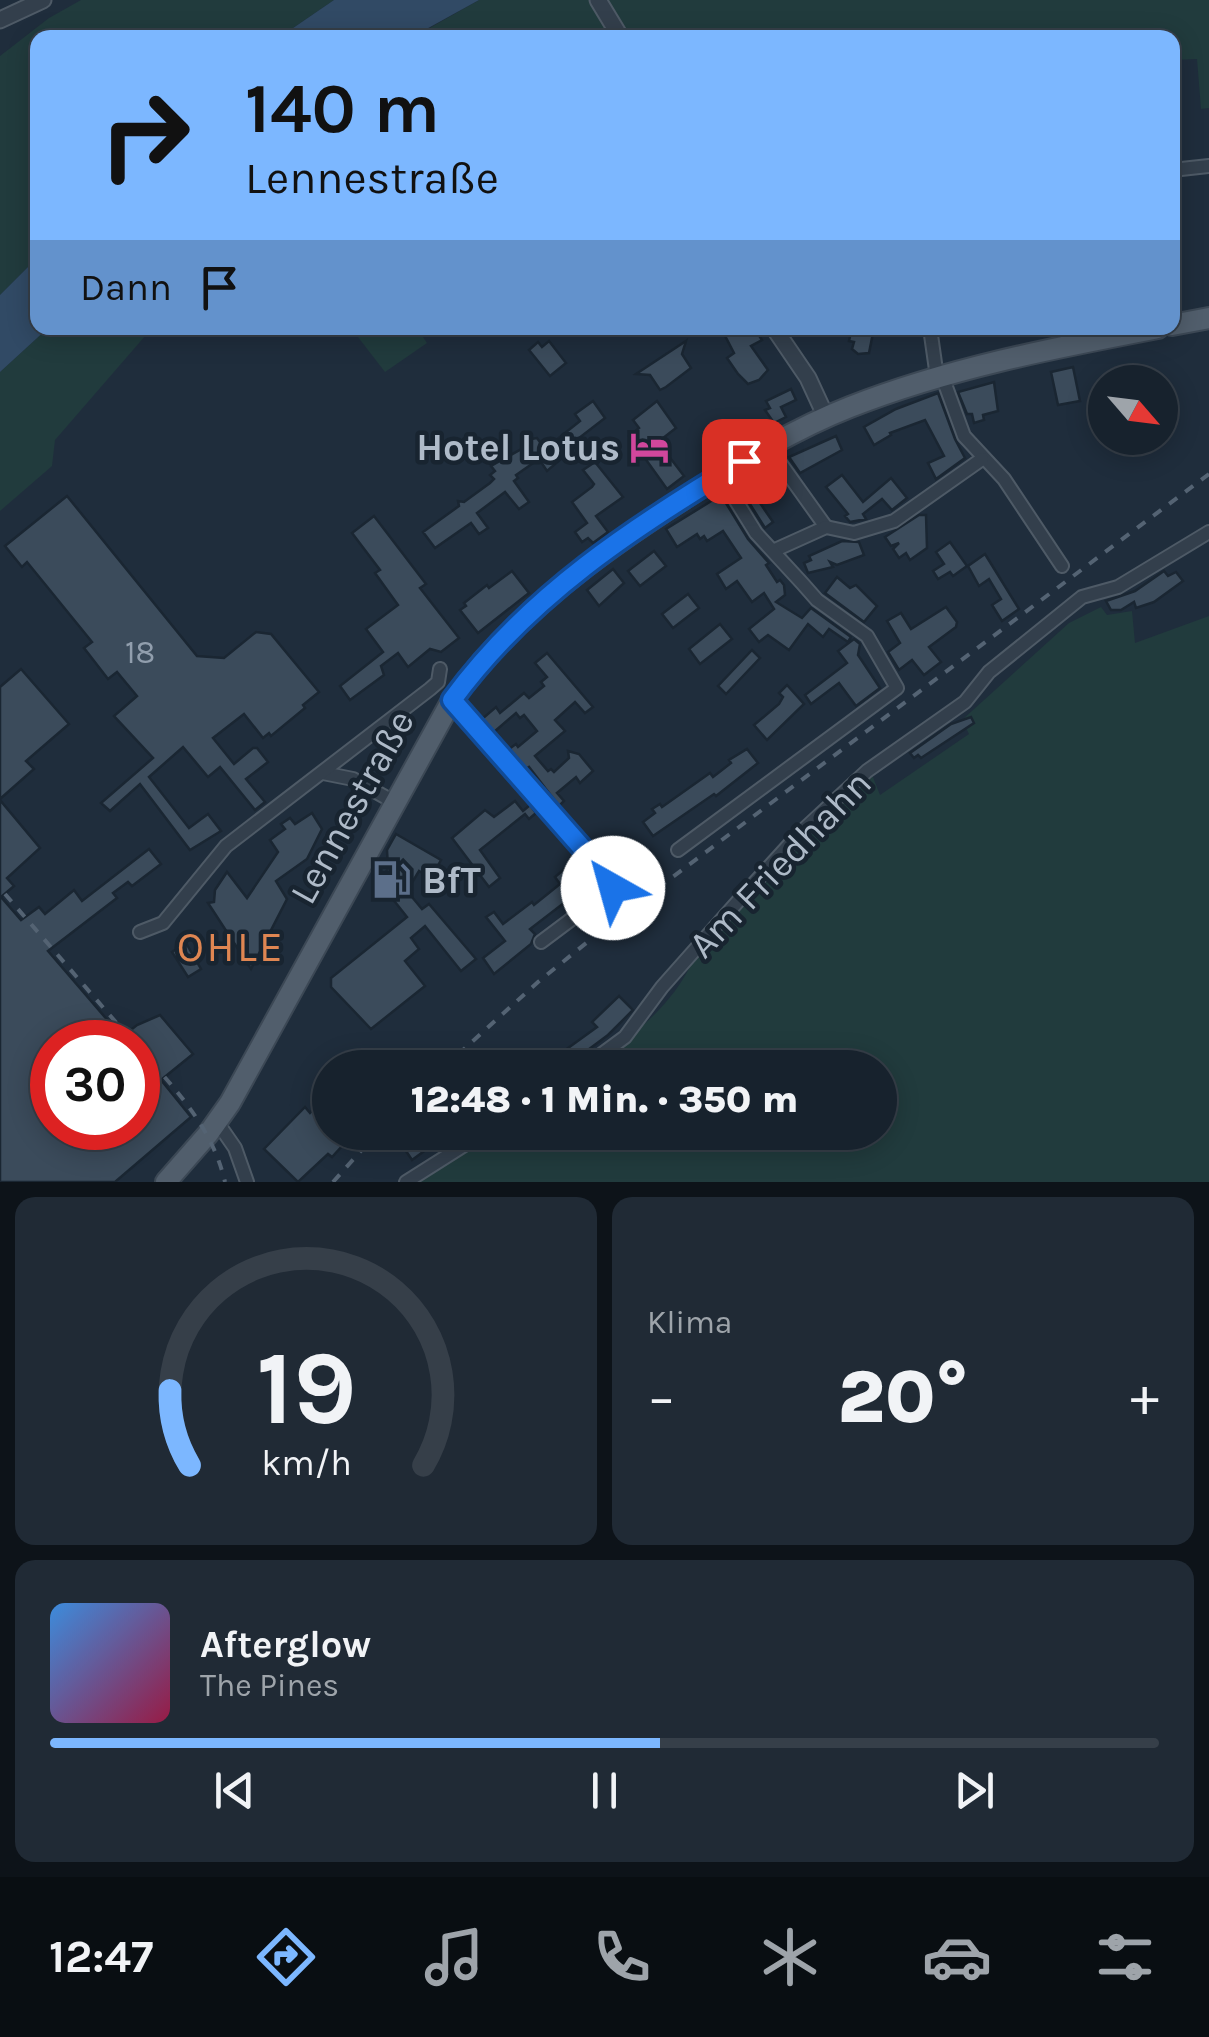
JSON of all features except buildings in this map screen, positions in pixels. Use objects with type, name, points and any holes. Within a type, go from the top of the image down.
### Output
[{"type":"main road","points":[[1180,323],[1209,318]]},
{"type":"main road","name":"Lennestraße","points":[[166,1182],[217,1122],[452,700],[494,646],[549,594],[720,475],[826,417],[940,377],[1022,355],[1123,335]]},
{"type":"street","points":[[0,20],[44,0]]},
{"type":"street","points":[[598,0],[617,30]]},
{"type":"street","points":[[1180,169],[1209,166]]},
{"type":"street","points":[[779,335],[808,378],[826,417]]},
{"type":"street","points":[[931,335],[940,377],[964,436],[1004,480],[1062,566]]},
{"type":"street","points":[[768,446],[826,527]]},
{"type":"street","points":[[775,550],[826,527],[854,533],[894,521],[982,460]]},
{"type":"street","points":[[678,850],[898,688],[867,636],[817,600],[756,533],[720,475]]},
{"type":"street","name":"Am Friedhahn","points":[[607,1050],[625,1037],[662,987],[800,833],[866,771],[964,702],[989,672],[1082,597],[1118,587],[1209,532]]},
{"type":"street","points":[[140,932],[163,923],[226,846],[438,682],[440,669]]},
{"type":"street","points":[[452,700],[613,883],[613,888],[541,942]]},
{"type":"street","points":[[324,772],[352,779],[394,802]]},
{"type":"street","points":[[217,1122],[235,1148],[247,1182]]},
{"type":"street","points":[[406,1182],[457,1150]]},
{"type":"green space","points":[[81,0],[334,0],[290,30],[34,30]]},
{"type":"green space","points":[[479,0],[1209,0],[1209,108],[1201,109],[1197,59],[1180,60],[1180,30],[426,30]]},
{"type":"green space","points":[[30,33],[30,265],[0,295],[0,56]]},
{"type":"green space","points":[[40,335],[146,335],[55,440],[52,466],[0,511],[0,372]]},
{"type":"green space","points":[[356,335],[422,335],[427,343],[385,372]]},
{"type":"green space","points":[[1101,607],[1107,615],[1132,611],[1135,643],[1209,616],[1209,1182],[418,1182],[470,1150],[897,1150],[897,1050],[612,1050],[662,1006],[693,960],[871,772],[880,795],[969,734],[962,720],[1069,623]]},
{"type":"water","points":[[334,0],[479,0],[425,30],[290,30]]},
{"type":"water","points":[[30,265],[30,335],[40,335],[0,372],[0,295]]},
{"type":"railway","points":[[463,1050],[606,927],[1209,474]]},
{"type":"railway","points":[[5,894],[114,1020]]},
{"type":"railway","points":[[160,1072],[202,1126],[225,1182]]},
{"type":"railway","points":[[333,1182],[362,1150]]},
{"type":"place","name":"Hotel Lotus","points":[[650,447]]},
{"type":"place","name":"BfT","points":[[392,880]]},
{"type":"district","name":"OHLE","points":[[231,947]]},
{"type":"route","points":[[613,888],[613,883],[452,700],[494,646],[570,576],[744,461]]}]
